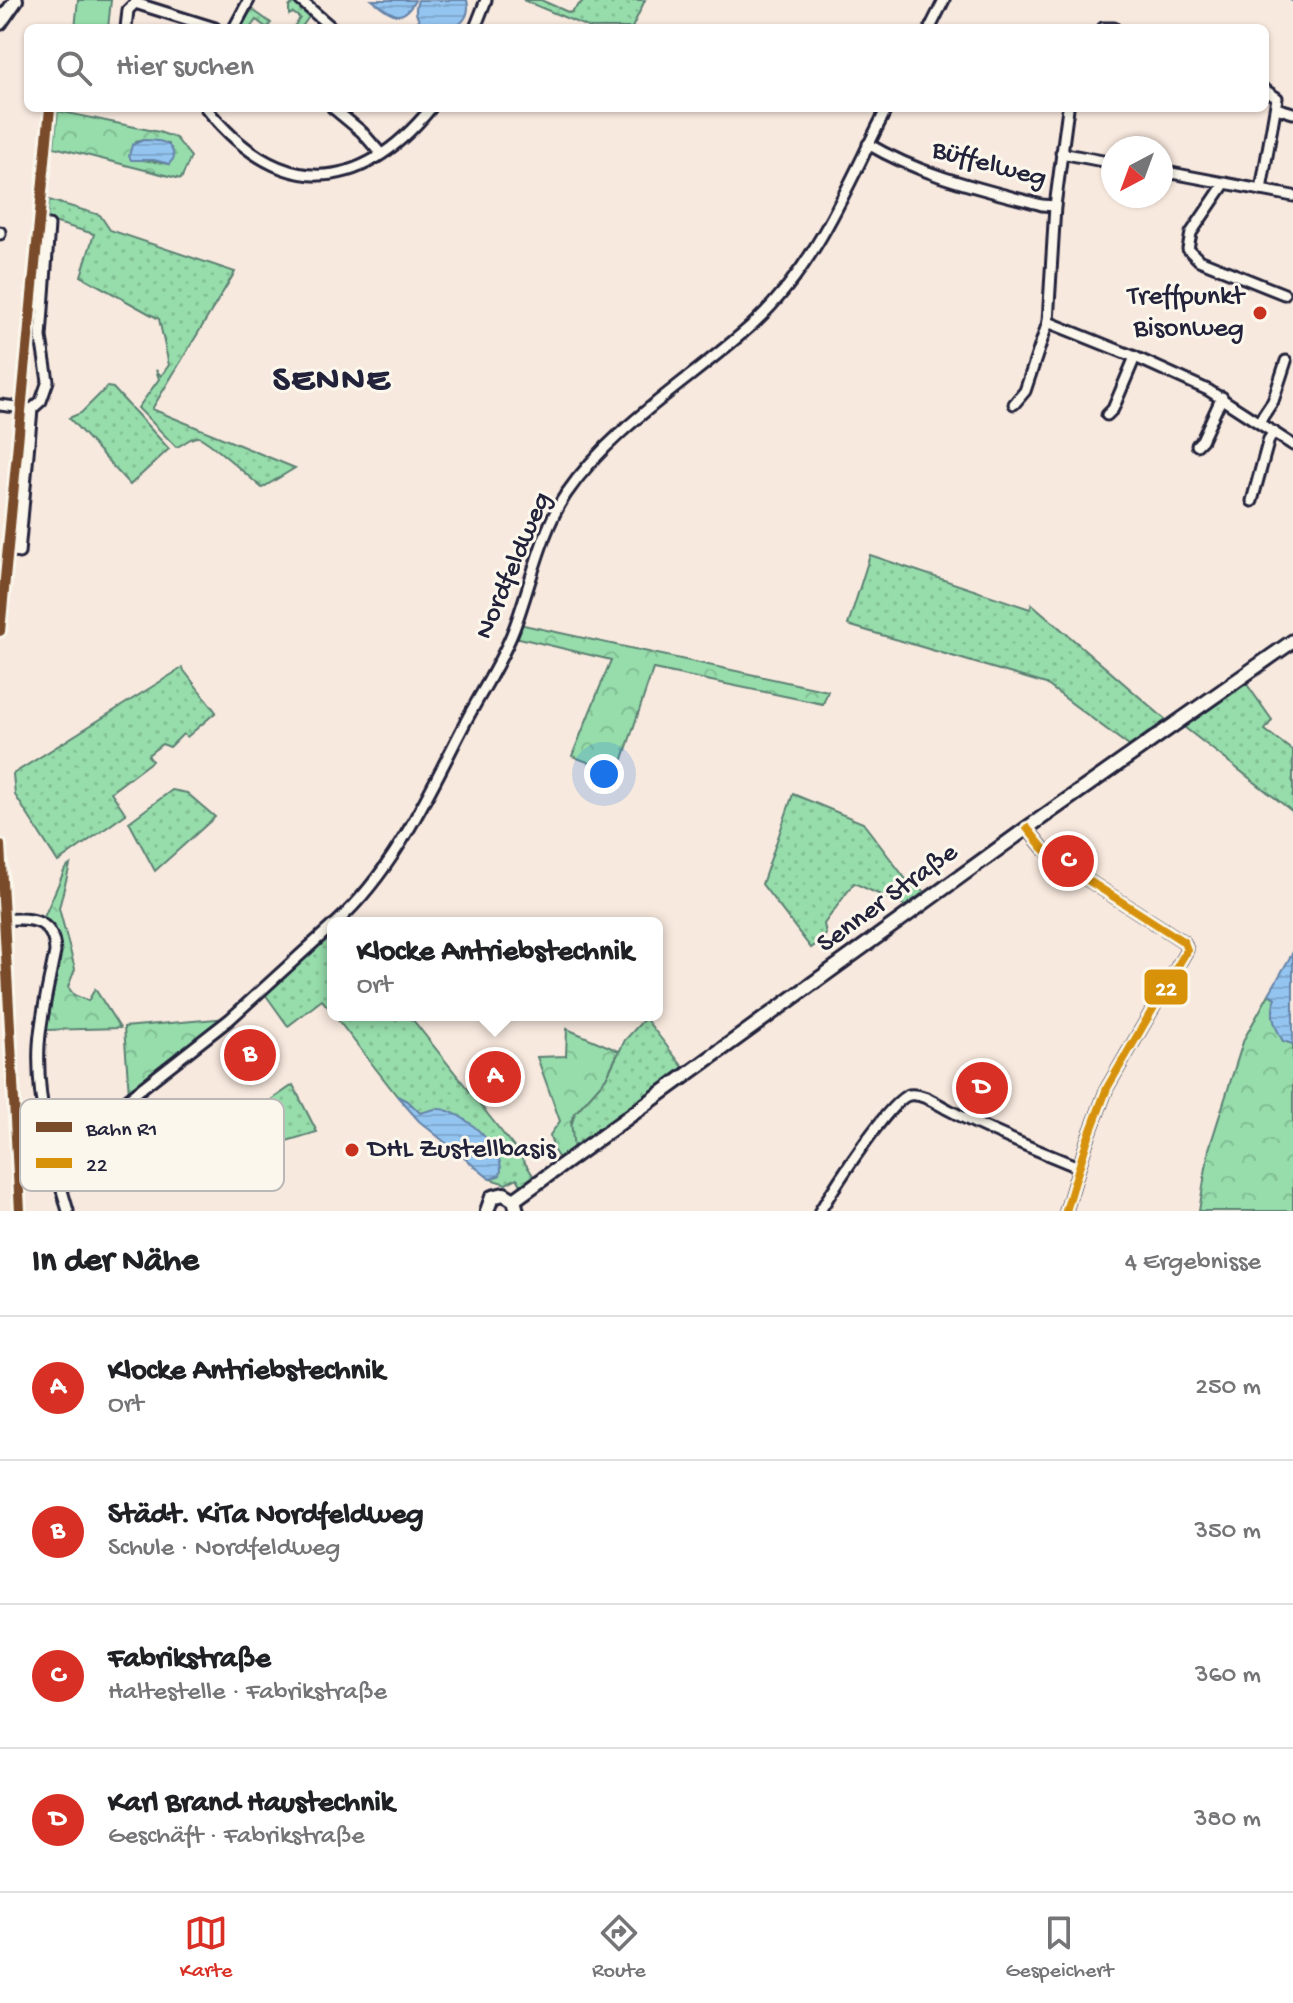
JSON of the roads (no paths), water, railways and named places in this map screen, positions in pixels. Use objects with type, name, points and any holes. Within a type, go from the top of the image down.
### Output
[{"type":"street","points":[[0,23],[16,0]]},
{"type":"street","points":[[236,24],[249,0]]},
{"type":"street","points":[[300,0],[327,24]]},
{"type":"street","points":[[477,24],[486,0]]},
{"type":"street","points":[[932,24],[944,0]]},
{"type":"street","points":[[126,24],[128,10],[135,3],[202,24]]},
{"type":"street","points":[[1261,190],[1277,98],[1269,93]]},
{"type":"street","points":[[1276,108],[1293,113]]},
{"type":"street","points":[[210,112],[227,130],[271,164],[301,174],[336,175],[381,154],[410,132],[428,112]]},
{"type":"street","points":[[338,112],[362,132],[381,154]]},
{"type":"street","name":"Nordfeldweg","points":[[340,917],[380,873],[405,838],[512,633],[554,516],[566,495],[613,442],[755,322],[793,281],[819,244],[885,112]]},
{"type":"street","points":[[1014,404],[1025,391],[1048,322],[1055,206],[1067,112]]},
{"type":"street","name":"Büffelweg","points":[[868,144],[905,164],[947,180],[1055,206]]},
{"type":"street","points":[[1061,153],[1101,161]]},
{"type":"street","points":[[1173,173],[1293,196]]},
{"type":"street","points":[[1225,183],[1189,238],[1187,245],[1191,254],[1284,294]]},
{"type":"street","points":[[19,553],[32,409],[41,401],[48,381],[41,337],[49,225]]},
{"type":"street","points":[[1048,322],[1222,397],[1293,445]]},
{"type":"street","points":[[1107,415],[1113,409],[1135,357]]},
{"type":"street","points":[[1259,422],[1275,396],[1286,361]]},
{"type":"street","points":[[1197,445],[1222,397]]},
{"type":"street","points":[[0,405],[32,409]]},
{"type":"street","points":[[1252,501],[1269,439],[1274,432]]},
{"type":"street","name":"Senner Straße","points":[[487,1211],[489,1201],[496,1195],[508,1195],[516,1206],[1027,828],[1293,641]]},
{"type":"street","points":[[1027,828],[1058,861],[1184,942],[1187,950],[1107,1088],[1078,1167],[1066,1211]]},
{"type":"street","points":[[0,920],[28,918],[42,923],[49,930],[55,948],[39,1044],[42,1099]]},
{"type":"street","name":"Nordfeldweg","points":[[128,1099],[230,1019],[327,930]]},
{"type":"street","points":[[820,1211],[863,1145],[899,1101],[911,1095],[921,1096],[959,1116],[1078,1167]]},
{"type":"street","points":[[62,1191],[68,1211]]},
{"type":"water","points":[[372,0],[415,0],[405,13],[395,15]]},
{"type":"water","points":[[418,0],[467,0],[467,13],[458,24],[424,24],[416,13]]},
{"type":"water","points":[[143,140],[168,145],[174,158],[169,164],[154,160],[131,160],[132,145]]},
{"type":"water","points":[[1293,952],[1293,1044],[1283,1041],[1278,1031],[1273,1015],[1276,998],[1269,994]]},
{"type":"water","points":[[397,1096],[420,1113],[439,1109],[449,1111],[471,1124],[491,1144],[501,1165],[500,1175],[490,1179],[419,1121]]},
{"type":"rail line","name":"R1","points":[[0,631],[50,112]]},
{"type":"rail line","name":"R1","points":[[0,845],[20,1211]]},
{"type":"place","name":"Treffpunkt Bisonweg","points":[[1260,313]]},
{"type":"place","name":"Fabrikstraße","points":[[1068,861]]},
{"type":"place","name":"Städt. KiTa Nordfeldweg","points":[[250,1055]]},
{"type":"place","name":"Klocke Antriebstechnik","points":[[495,1077]]},
{"type":"place","name":"Karl Brand Haustechnik","points":[[982,1088]]},
{"type":"place","name":"DHL Zustellbasis","points":[[352,1150]]},
{"type":"district","name":"SENNE","points":[[332,381]]}]
